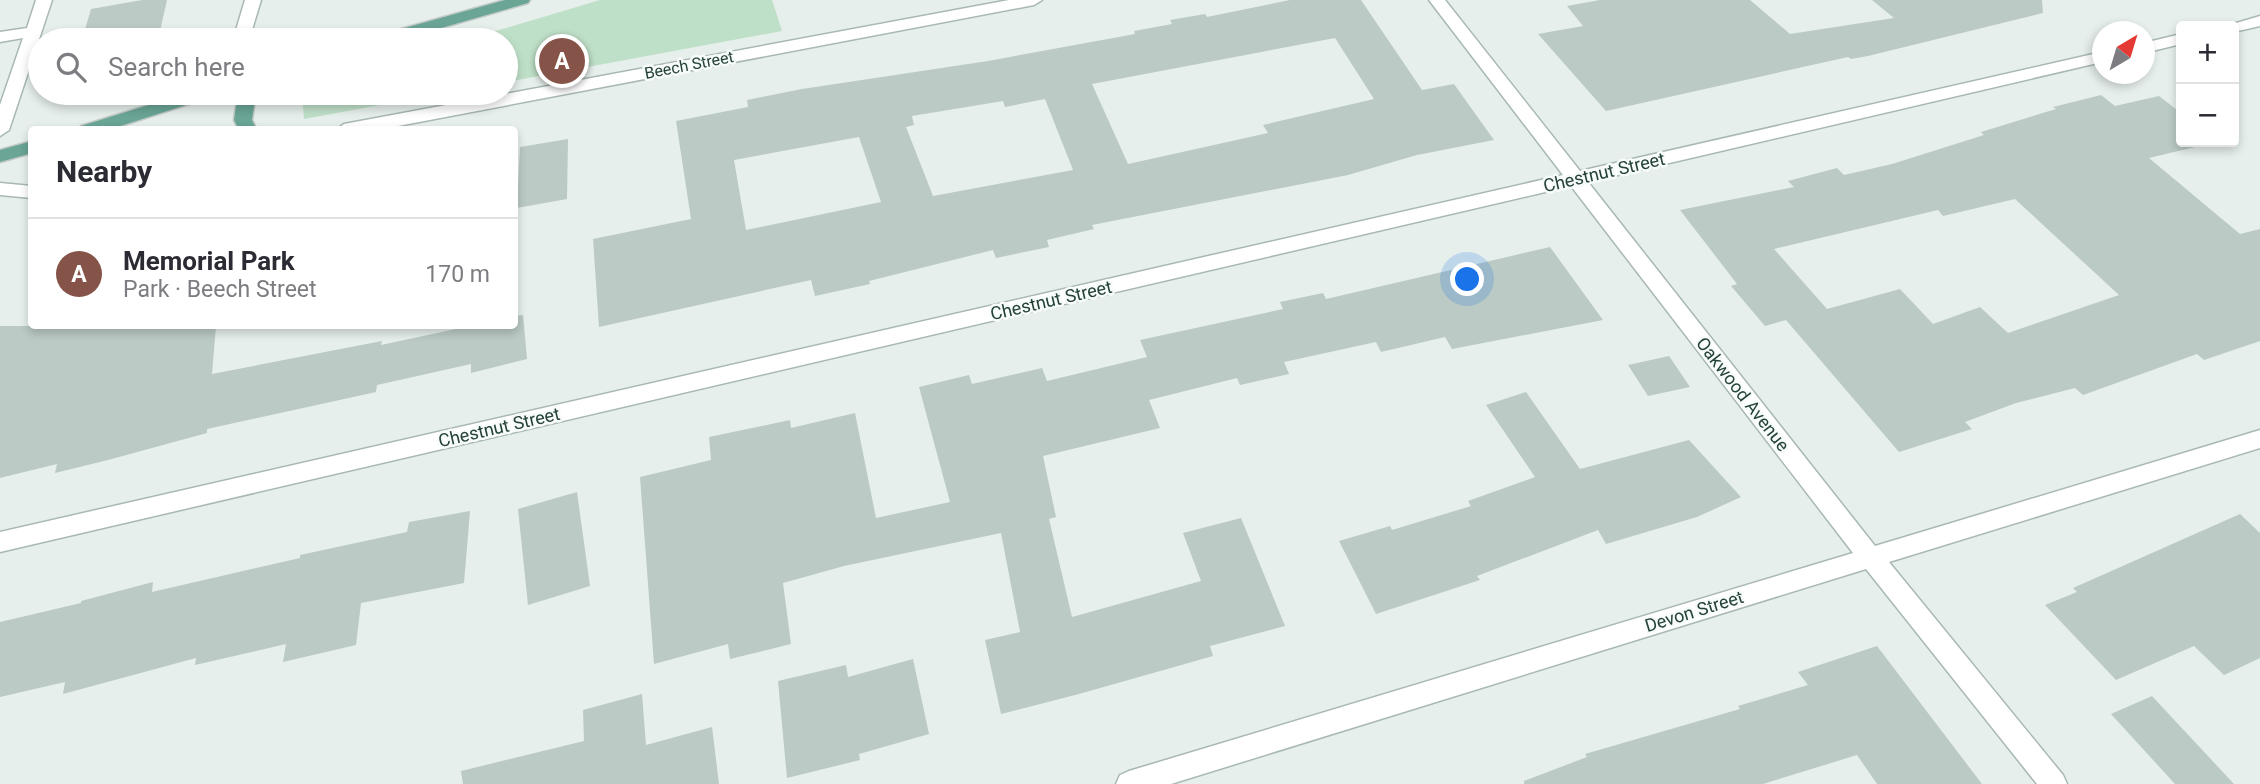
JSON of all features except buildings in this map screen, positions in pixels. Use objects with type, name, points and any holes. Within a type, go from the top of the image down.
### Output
[{"type":"main road","points":[[424,28],[522,0]]},
{"type":"main road","points":[[100,126],[167,105]]},
{"type":"main road","points":[[245,105],[243,120],[246,126]]},
{"type":"main road","points":[[0,156],[28,147]]},
{"type":"street","points":[[33,28],[44,0]]},
{"type":"street","points":[[245,28],[253,0]]},
{"type":"street","name":"Beech Street","points":[[518,97],[1034,0]]},
{"type":"street","name":"Oakwood Avenue","points":[[1437,0],[1871,558],[2054,784]]},
{"type":"street","points":[[2239,26],[2260,21]]},
{"type":"street","points":[[0,37],[28,32]]},
{"type":"street","points":[[2155,45],[2176,40]]},
{"type":"street","points":[[0,130],[28,41]]},
{"type":"street","name":"Chestnut Street","points":[[0,542],[2092,59]]},
{"type":"street","name":"Beech Street","points":[[365,126],[477,105]]},
{"type":"street","points":[[0,190],[28,191]]},
{"type":"street","name":"Devon Street","points":[[1129,784],[2260,439]]},
{"type":"green space","points":[[600,0],[772,0],[782,31],[518,80],[518,28],[506,28]]},
{"type":"green space","points":[[303,105],[380,105],[304,119]]},
{"type":"place","name":"Memorial Park","points":[[562,61]]}]
